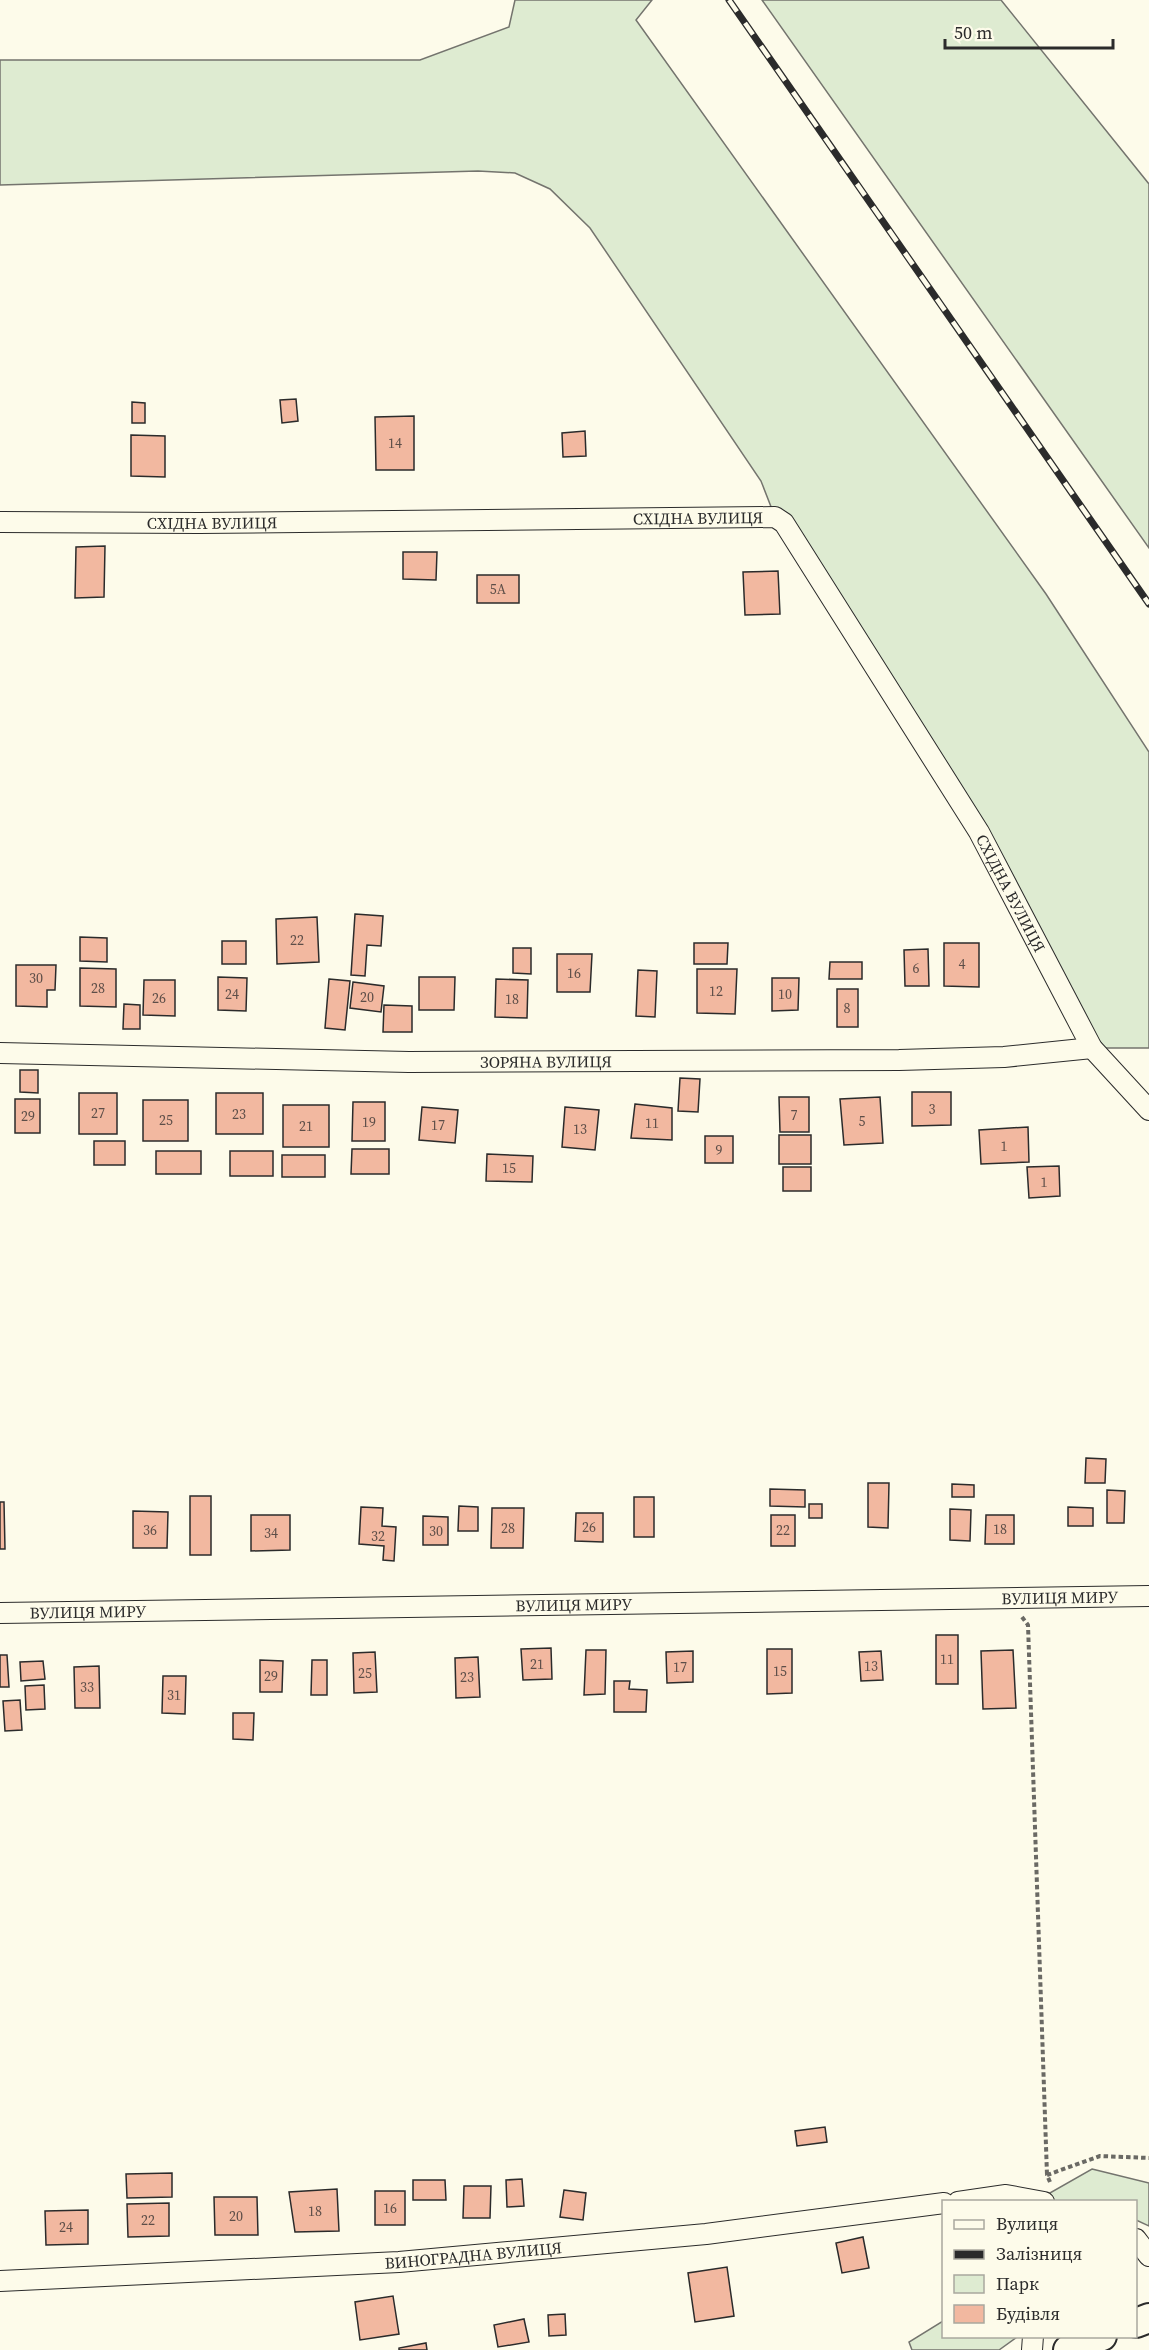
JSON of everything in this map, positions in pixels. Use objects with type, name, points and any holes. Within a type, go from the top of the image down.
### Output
[{"type":"main road","points":[[1068,2350],[1099,2338]]},
{"type":"street","name":"СХІДНА ВУЛИЦЯ","points":[[0,522],[223,523],[775,517],[784,523],[980,832],[1092,1048]]},
{"type":"street","name":"ЗОРЯНА ВУЛИЦЯ","points":[[0,1053],[409,1062],[922,1059],[1004,1057],[1092,1048]]},
{"type":"street","points":[[1092,1048],[1149,1110]]},
{"type":"street","name":"ВУЛИЦЯ МИРУ","points":[[0,1613],[1149,1596]]},
{"type":"street","points":[[972,2200],[1006,2195],[1049,2197]]},
{"type":"street","name":"ВИНОГРАДНА ВУЛИЦЯ","points":[[0,2281],[399,2262],[706,2234],[942,2203]]},
{"type":"street","points":[[1137,2240],[1149,2256]]},
{"type":"path","points":[[1007,1598],[1028,1624],[1049,2197]]},
{"type":"path","points":[[1047,2175],[1100,2156],[1149,2158]]},
{"type":"green space","points":[[515,0],[652,0],[636,20],[1046,594],[1149,752],[1149,1048],[1092,1048],[979,832],[775,517],[761,481],[590,228],[550,189],[515,173],[478,171],[0,185],[0,60],[420,60],[509,27]]},
{"type":"green space","points":[[762,0],[1001,0],[1149,184],[1149,548]]},
{"type":"green space","points":[[1092,2169],[1149,2183],[1149,2226],[1137,2220],[1137,2200],[1038,2200]]},
{"type":"green space","points":[[942,2322],[942,2338],[1016,2338],[999,2350],[912,2350],[909,2342]]},
{"type":"building","points":[[296,399],[298,421],[282,423],[280,400]]},
{"type":"building","points":[[132,402],[145,403],[145,423],[132,423]]},
{"type":"building","points":[[414,416],[414,470],[376,470],[375,417]]},
{"type":"building","points":[[585,431],[586,456],[563,457],[562,433]]},
{"type":"building","points":[[131,435],[165,436],[165,477],[131,476]]},
{"type":"building","points":[[105,546],[104,597],[75,598],[76,547]]},
{"type":"building","points":[[403,552],[437,552],[436,580],[403,579]]},
{"type":"building","points":[[778,571],[780,614],[745,615],[743,572]]},
{"type":"building","points":[[477,575],[519,575],[519,603],[477,603]]},
{"type":"building","points":[[355,914],[383,916],[381,946],[367,945],[365,976],[351,975]]},
{"type":"building","points":[[317,917],[319,962],[277,964],[276,919]]},
{"type":"building","points":[[80,937],[107,938],[107,962],[80,961]]},
{"type":"building","points":[[222,941],[246,941],[246,964],[222,964]]},
{"type":"building","points":[[694,943],[728,943],[727,964],[694,964]]},
{"type":"building","points":[[944,943],[979,943],[979,987],[944,986]]},
{"type":"building","points":[[513,948],[531,948],[531,974],[513,973]]},
{"type":"building","points":[[928,949],[929,986],[905,986],[904,950]]},
{"type":"building","points":[[557,954],[592,954],[590,992],[557,992]]},
{"type":"building","points":[[830,962],[862,962],[862,979],[829,979]]},
{"type":"building","points":[[16,965],[56,965],[55,990],[47,990],[47,1007],[16,1006]]},
{"type":"building","points":[[80,968],[116,969],[116,1007],[80,1006]]},
{"type":"building","points":[[697,969],[737,969],[735,1014],[697,1013]]},
{"type":"building","points":[[638,970],[657,971],[655,1017],[636,1016]]},
{"type":"building","points":[[218,977],[247,978],[246,1011],[218,1010]]},
{"type":"building","points":[[419,977],[455,977],[454,1010],[419,1010]]},
{"type":"building","points":[[772,978],[799,978],[798,1010],[772,1011]]},
{"type":"building","points":[[329,979],[350,981],[345,1030],[325,1028]]},
{"type":"building","points":[[496,979],[528,980],[527,1018],[495,1017]]},
{"type":"building","points":[[144,980],[175,980],[175,1016],[143,1015]]},
{"type":"building","points":[[353,982],[384,986],[381,1012],[350,1008]]},
{"type":"building","points":[[837,989],[858,989],[858,1027],[837,1027]]},
{"type":"building","points":[[124,1004],[140,1005],[140,1029],[123,1029]]},
{"type":"building","points":[[384,1005],[412,1006],[412,1032],[383,1032]]},
{"type":"building","points":[[20,1070],[38,1070],[38,1093],[20,1092]]},
{"type":"building","points":[[680,1078],[700,1079],[698,1112],[678,1111]]},
{"type":"building","points":[[912,1092],[951,1092],[951,1125],[912,1126]]},
{"type":"building","points":[[79,1093],[117,1093],[117,1134],[79,1134]]},
{"type":"building","points":[[216,1093],[263,1093],[263,1134],[216,1134]]},
{"type":"building","points":[[779,1097],[809,1097],[809,1132],[780,1132]]},
{"type":"building","points":[[880,1097],[883,1143],[844,1145],[840,1099]]},
{"type":"building","points":[[15,1099],[40,1099],[40,1133],[15,1133]]},
{"type":"building","points":[[143,1100],[188,1100],[188,1141],[143,1141]]},
{"type":"building","points":[[353,1102],[385,1102],[385,1141],[352,1141]]},
{"type":"building","points":[[635,1104],[672,1108],[672,1140],[631,1138]]},
{"type":"building","points":[[283,1105],[329,1105],[329,1147],[283,1147]]},
{"type":"building","points":[[422,1107],[458,1110],[455,1143],[419,1140]]},
{"type":"building","points":[[565,1107],[599,1110],[595,1150],[562,1147]]},
{"type":"building","points":[[1028,1127],[1029,1162],[981,1164],[979,1130]]},
{"type":"building","points":[[779,1135],[811,1135],[811,1164],[779,1164]]},
{"type":"building","points":[[705,1136],[733,1136],[733,1163],[705,1163]]},
{"type":"building","points":[[94,1141],[125,1141],[125,1165],[94,1165]]},
{"type":"building","points":[[352,1149],[389,1149],[389,1174],[351,1174]]},
{"type":"building","points":[[156,1151],[201,1151],[201,1174],[156,1174]]},
{"type":"building","points":[[230,1151],[273,1151],[273,1176],[230,1176]]},
{"type":"building","points":[[487,1154],[533,1156],[532,1182],[486,1181]]},
{"type":"building","points":[[282,1155],[325,1155],[325,1177],[282,1177]]},
{"type":"building","points":[[1059,1166],[1060,1196],[1029,1198],[1027,1167]]},
{"type":"building","points":[[783,1167],[811,1167],[811,1191],[783,1191]]},
{"type":"building","points":[[1086,1458],[1106,1459],[1105,1483],[1085,1483]]},
{"type":"building","points":[[868,1483],[889,1483],[888,1528],[868,1527]]},
{"type":"building","points":[[952,1484],[974,1485],[974,1497],[952,1497]]},
{"type":"building","points":[[770,1489],[805,1490],[805,1507],[770,1506]]},
{"type":"building","points":[[1107,1490],[1125,1491],[1124,1523],[1107,1523]]},
{"type":"building","points":[[190,1496],[211,1496],[211,1555],[190,1555]]},
{"type":"building","points":[[634,1497],[654,1497],[654,1537],[634,1537]]},
{"type":"building","points":[[0,1502],[4,1502],[5,1549],[0,1549]]},
{"type":"building","points":[[809,1504],[822,1504],[822,1518],[809,1518]]},
{"type":"building","points":[[459,1506],[478,1507],[478,1531],[458,1531]]},
{"type":"building","points":[[361,1507],[383,1508],[382,1526],[396,1527],[394,1561],[383,1560],[384,1546],[359,1544]]},
{"type":"building","points":[[1068,1507],[1093,1508],[1093,1526],[1068,1526]]},
{"type":"building","points":[[492,1508],[524,1508],[523,1548],[491,1548]]},
{"type":"building","points":[[950,1509],[971,1510],[970,1541],[950,1540]]},
{"type":"building","points":[[133,1511],[168,1512],[167,1548],[133,1548]]},
{"type":"building","points":[[576,1513],[603,1513],[603,1542],[575,1541]]},
{"type":"building","points":[[251,1515],[290,1515],[290,1550],[251,1551]]},
{"type":"building","points":[[771,1515],[795,1515],[795,1546],[771,1546]]},
{"type":"building","points":[[986,1515],[1014,1515],[1014,1544],[985,1544]]},
{"type":"building","points":[[423,1516],[448,1517],[448,1545],[423,1545]]},
{"type":"building","points":[[936,1635],[958,1635],[958,1684],[936,1684]]},
{"type":"building","points":[[551,1648],[552,1679],[523,1680],[521,1649]]},
{"type":"building","points":[[767,1649],[792,1649],[792,1693],[767,1694]]},
{"type":"building","points":[[586,1650],[606,1650],[605,1694],[584,1695]]},
{"type":"building","points":[[1013,1650],[1016,1708],[983,1709],[981,1651]]},
{"type":"building","points":[[693,1651],[693,1682],[667,1683],[666,1652]]},
{"type":"building","points":[[881,1651],[883,1680],[861,1681],[859,1652]]},
{"type":"building","points":[[375,1652],[377,1692],[354,1693],[353,1653]]},
{"type":"building","points":[[0,1655],[7,1655],[9,1687],[0,1687]]},
{"type":"building","points":[[478,1657],[480,1697],[456,1698],[455,1658]]},
{"type":"building","points":[[260,1660],[283,1661],[282,1692],[260,1692]]},
{"type":"building","points":[[312,1660],[327,1660],[327,1695],[311,1695]]},
{"type":"building","points":[[43,1661],[45,1679],[21,1681],[20,1662]]},
{"type":"building","points":[[99,1666],[100,1708],[75,1708],[74,1667]]},
{"type":"building","points":[[163,1676],[186,1676],[185,1714],[162,1713]]},
{"type":"building","points":[[614,1681],[630,1681],[629,1689],[647,1690],[646,1712],[614,1712]]},
{"type":"building","points":[[44,1685],[45,1709],[26,1710],[25,1686]]},
{"type":"building","points":[[20,1700],[22,1730],[5,1731],[3,1701]]},
{"type":"building","points":[[233,1713],[254,1713],[253,1740],[233,1739]]},
{"type":"building","points":[[825,2127],[827,2142],[797,2146],[795,2131]]},
{"type":"building","points":[[172,2173],[172,2197],[127,2198],[126,2174]]},
{"type":"building","points":[[522,2179],[524,2206],[507,2207],[506,2180]]},
{"type":"building","points":[[413,2180],[445,2180],[446,2200],[413,2200]]},
{"type":"building","points":[[464,2186],[491,2186],[490,2218],[463,2218]]},
{"type":"building","points":[[337,2189],[339,2231],[295,2232],[289,2192]]},
{"type":"building","points":[[564,2190],[586,2193],[583,2220],[560,2217]]},
{"type":"building","points":[[375,2191],[405,2191],[405,2225],[375,2225]]},
{"type":"building","points":[[214,2197],[257,2197],[258,2235],[215,2235]]},
{"type":"building","points":[[169,2203],[169,2236],[128,2237],[127,2204]]},
{"type":"building","points":[[88,2210],[88,2244],[46,2245],[45,2211]]},
{"type":"building","points":[[863,2237],[869,2268],[842,2273],[836,2243]]},
{"type":"building","points":[[727,2267],[734,2316],[695,2322],[688,2273]]},
{"type":"building","points":[[393,2296],[399,2334],[360,2340],[355,2302]]},
{"type":"building","points":[[565,2314],[566,2335],[549,2336],[548,2315]]},
{"type":"building","points":[[524,2319],[529,2342],[498,2347],[494,2325]]},
{"type":"building","points":[[426,2343],[427,2350],[399,2350],[399,2348]]},
{"type":"railway","points":[[729,0],[1149,604]]}]
